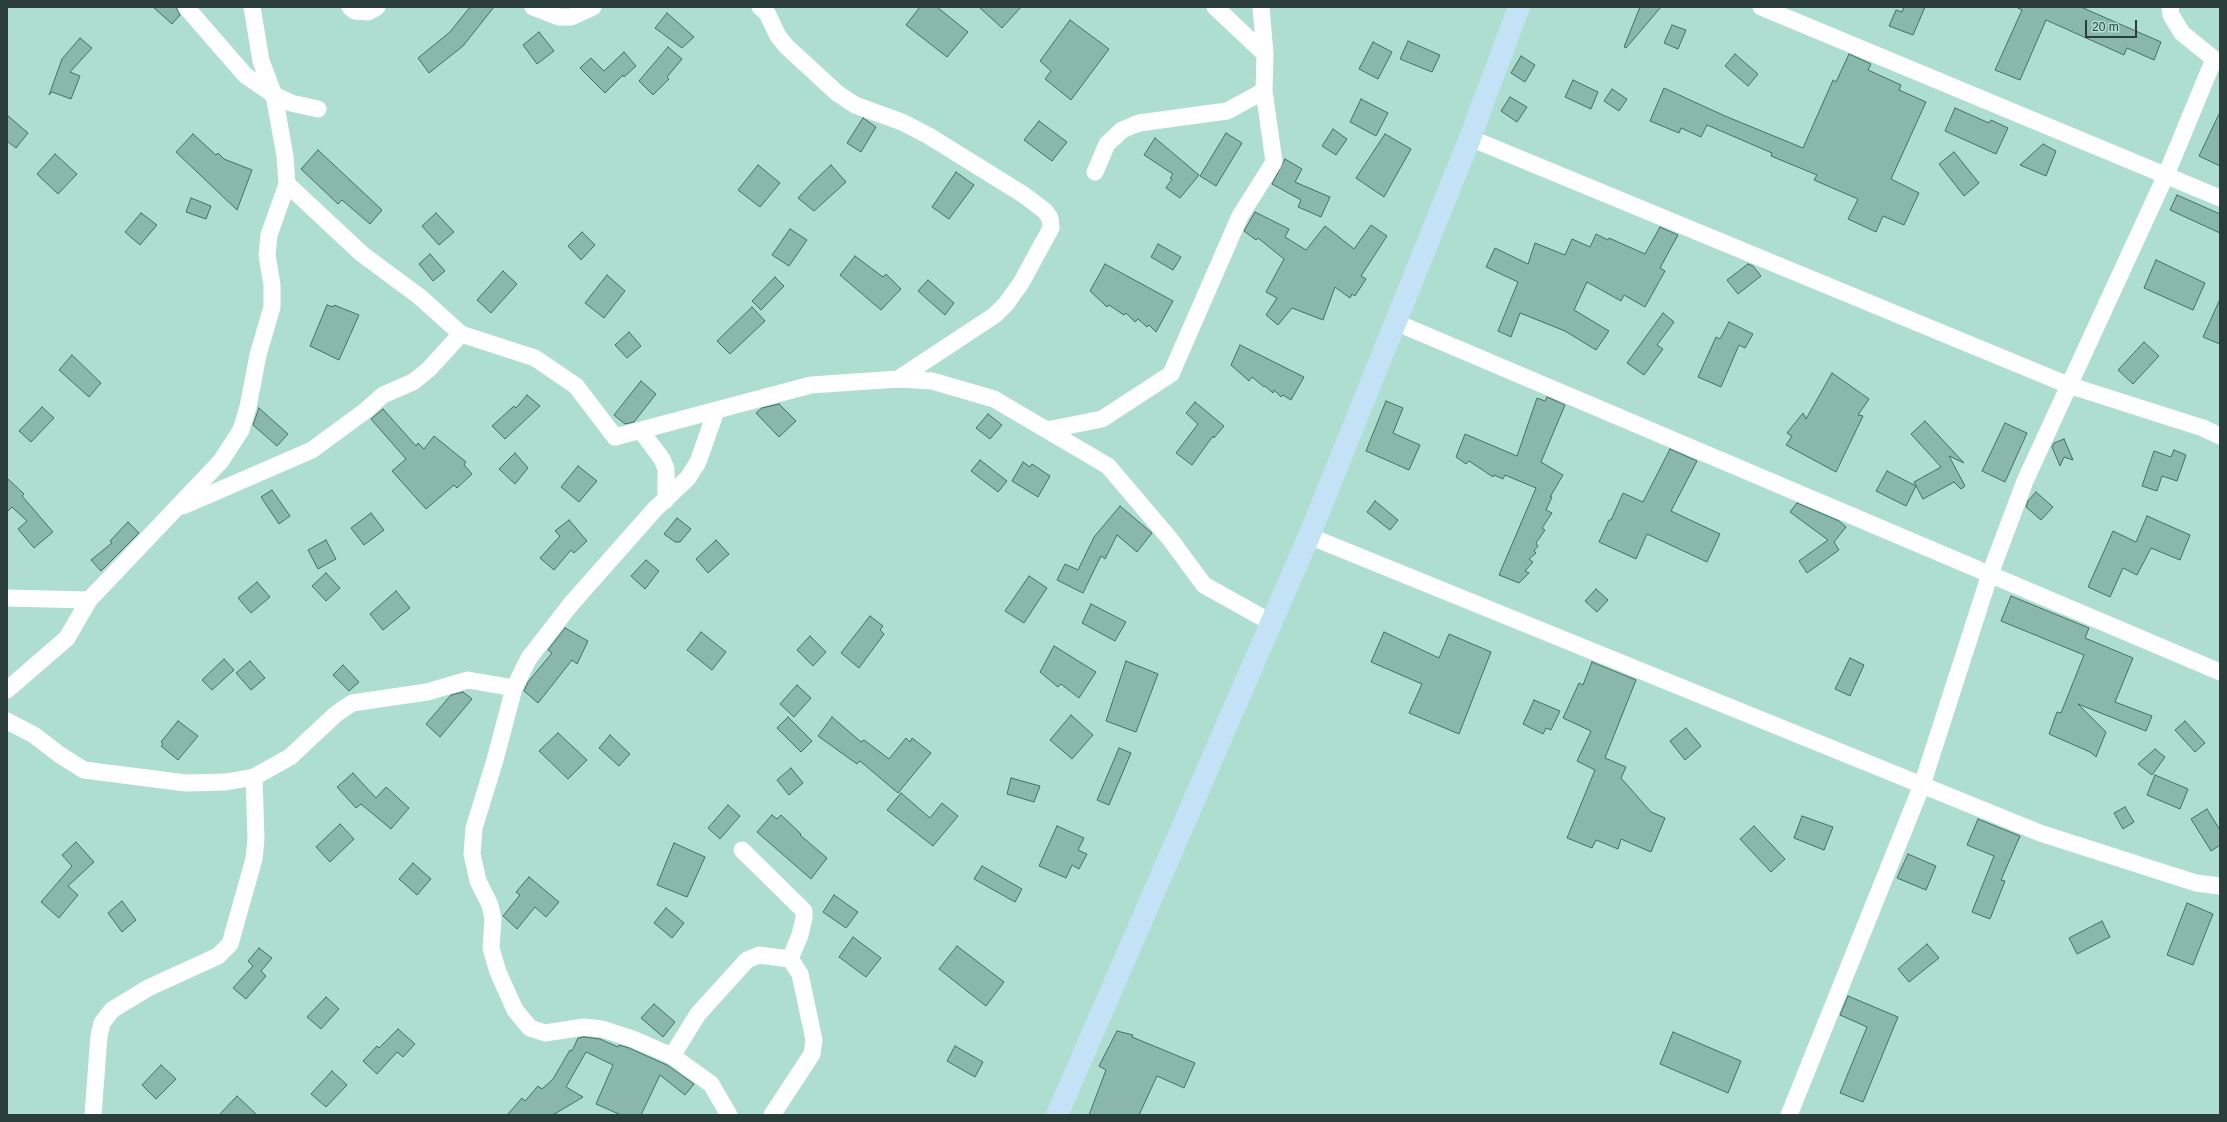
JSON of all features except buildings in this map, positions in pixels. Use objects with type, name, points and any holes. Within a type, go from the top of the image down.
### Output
[{"type":"main road","points":[[1057,1115],[1309,536],[1470,138],[1519,7]]},
{"type":"street","points":[[186,7],[246,75],[274,95],[291,104],[318,109]]},
{"type":"street","points":[[7,690],[67,638],[89,600],[221,462],[241,430],[248,407],[258,355],[272,307],[272,285],[267,255],[269,235],[287,184],[285,156],[274,95],[261,61],[252,7]]},
{"type":"street","points":[[350,7],[355,11],[368,12],[377,7]]},
{"type":"street","points":[[534,7],[559,17],[571,17],[593,7]]},
{"type":"street","points":[[760,7],[767,13],[778,36],[786,46],[837,93],[855,105],[902,122],[930,136],[1024,195],[1045,211],[1050,218],[1050,228],[1021,283],[1006,304],[995,315],[898,378]]},
{"type":"street","points":[[1215,7],[1265,54]]},
{"type":"street","points":[[1046,430],[1102,419],[1171,374],[1240,216],[1274,162],[1264,91],[1265,54],[1261,7]]},
{"type":"street","points":[[1761,7],[2220,198]]},
{"type":"street","points":[[1789,1115],[1922,785],[1990,574],[2026,481],[2068,385],[2166,175],[2217,60],[2182,33],[2171,16],[2170,7]]},
{"type":"street","points":[[1095,172],[1107,144],[1122,130],[1139,123],[1227,111],[1264,91]]},
{"type":"street","points":[[1470,138],[2068,385],[2203,428],[2220,436]]},
{"type":"street","points":[[287,184],[362,254],[420,297],[461,334],[535,358],[576,386],[615,437],[810,385],[898,378],[932,381],[994,398],[1108,466],[1170,539],[1204,585],[1272,623]]},
{"type":"street","points":[[1395,322],[2220,672]]},
{"type":"street","points":[[176,509],[312,450],[365,411],[383,395],[413,382],[429,369],[461,334]]},
{"type":"street","points":[[716,410],[698,462],[683,483],[655,509],[572,604],[529,658],[514,688],[495,760],[474,828],[472,854],[478,881],[490,906],[493,918],[491,948],[498,972],[515,1010],[530,1028],[544,1033],[584,1027],[602,1029],[633,1039],[672,1056],[711,1084],[729,1115]]},
{"type":"street","points":[[641,431],[662,459],[666,469],[666,500]]},
{"type":"street","points":[[1309,536],[2040,833],[2196,883],[2220,886]]},
{"type":"street","points":[[7,598],[89,600]]},
{"type":"street","points":[[7,721],[34,735],[60,755],[84,770],[186,783],[226,782],[254,777],[290,757],[336,714],[352,703],[427,692],[468,680],[514,688]]},
{"type":"street","points":[[93,1115],[99,1036],[102,1023],[112,1010],[148,988],[218,956],[230,944],[254,859],[256,839],[254,777]]},
{"type":"street","points":[[742,850],[804,911],[800,935],[790,959]]},
{"type":"street","points":[[672,1056],[698,1014],[747,960],[759,955],[790,959],[800,974],[814,1040],[812,1054],[772,1115]]}]
